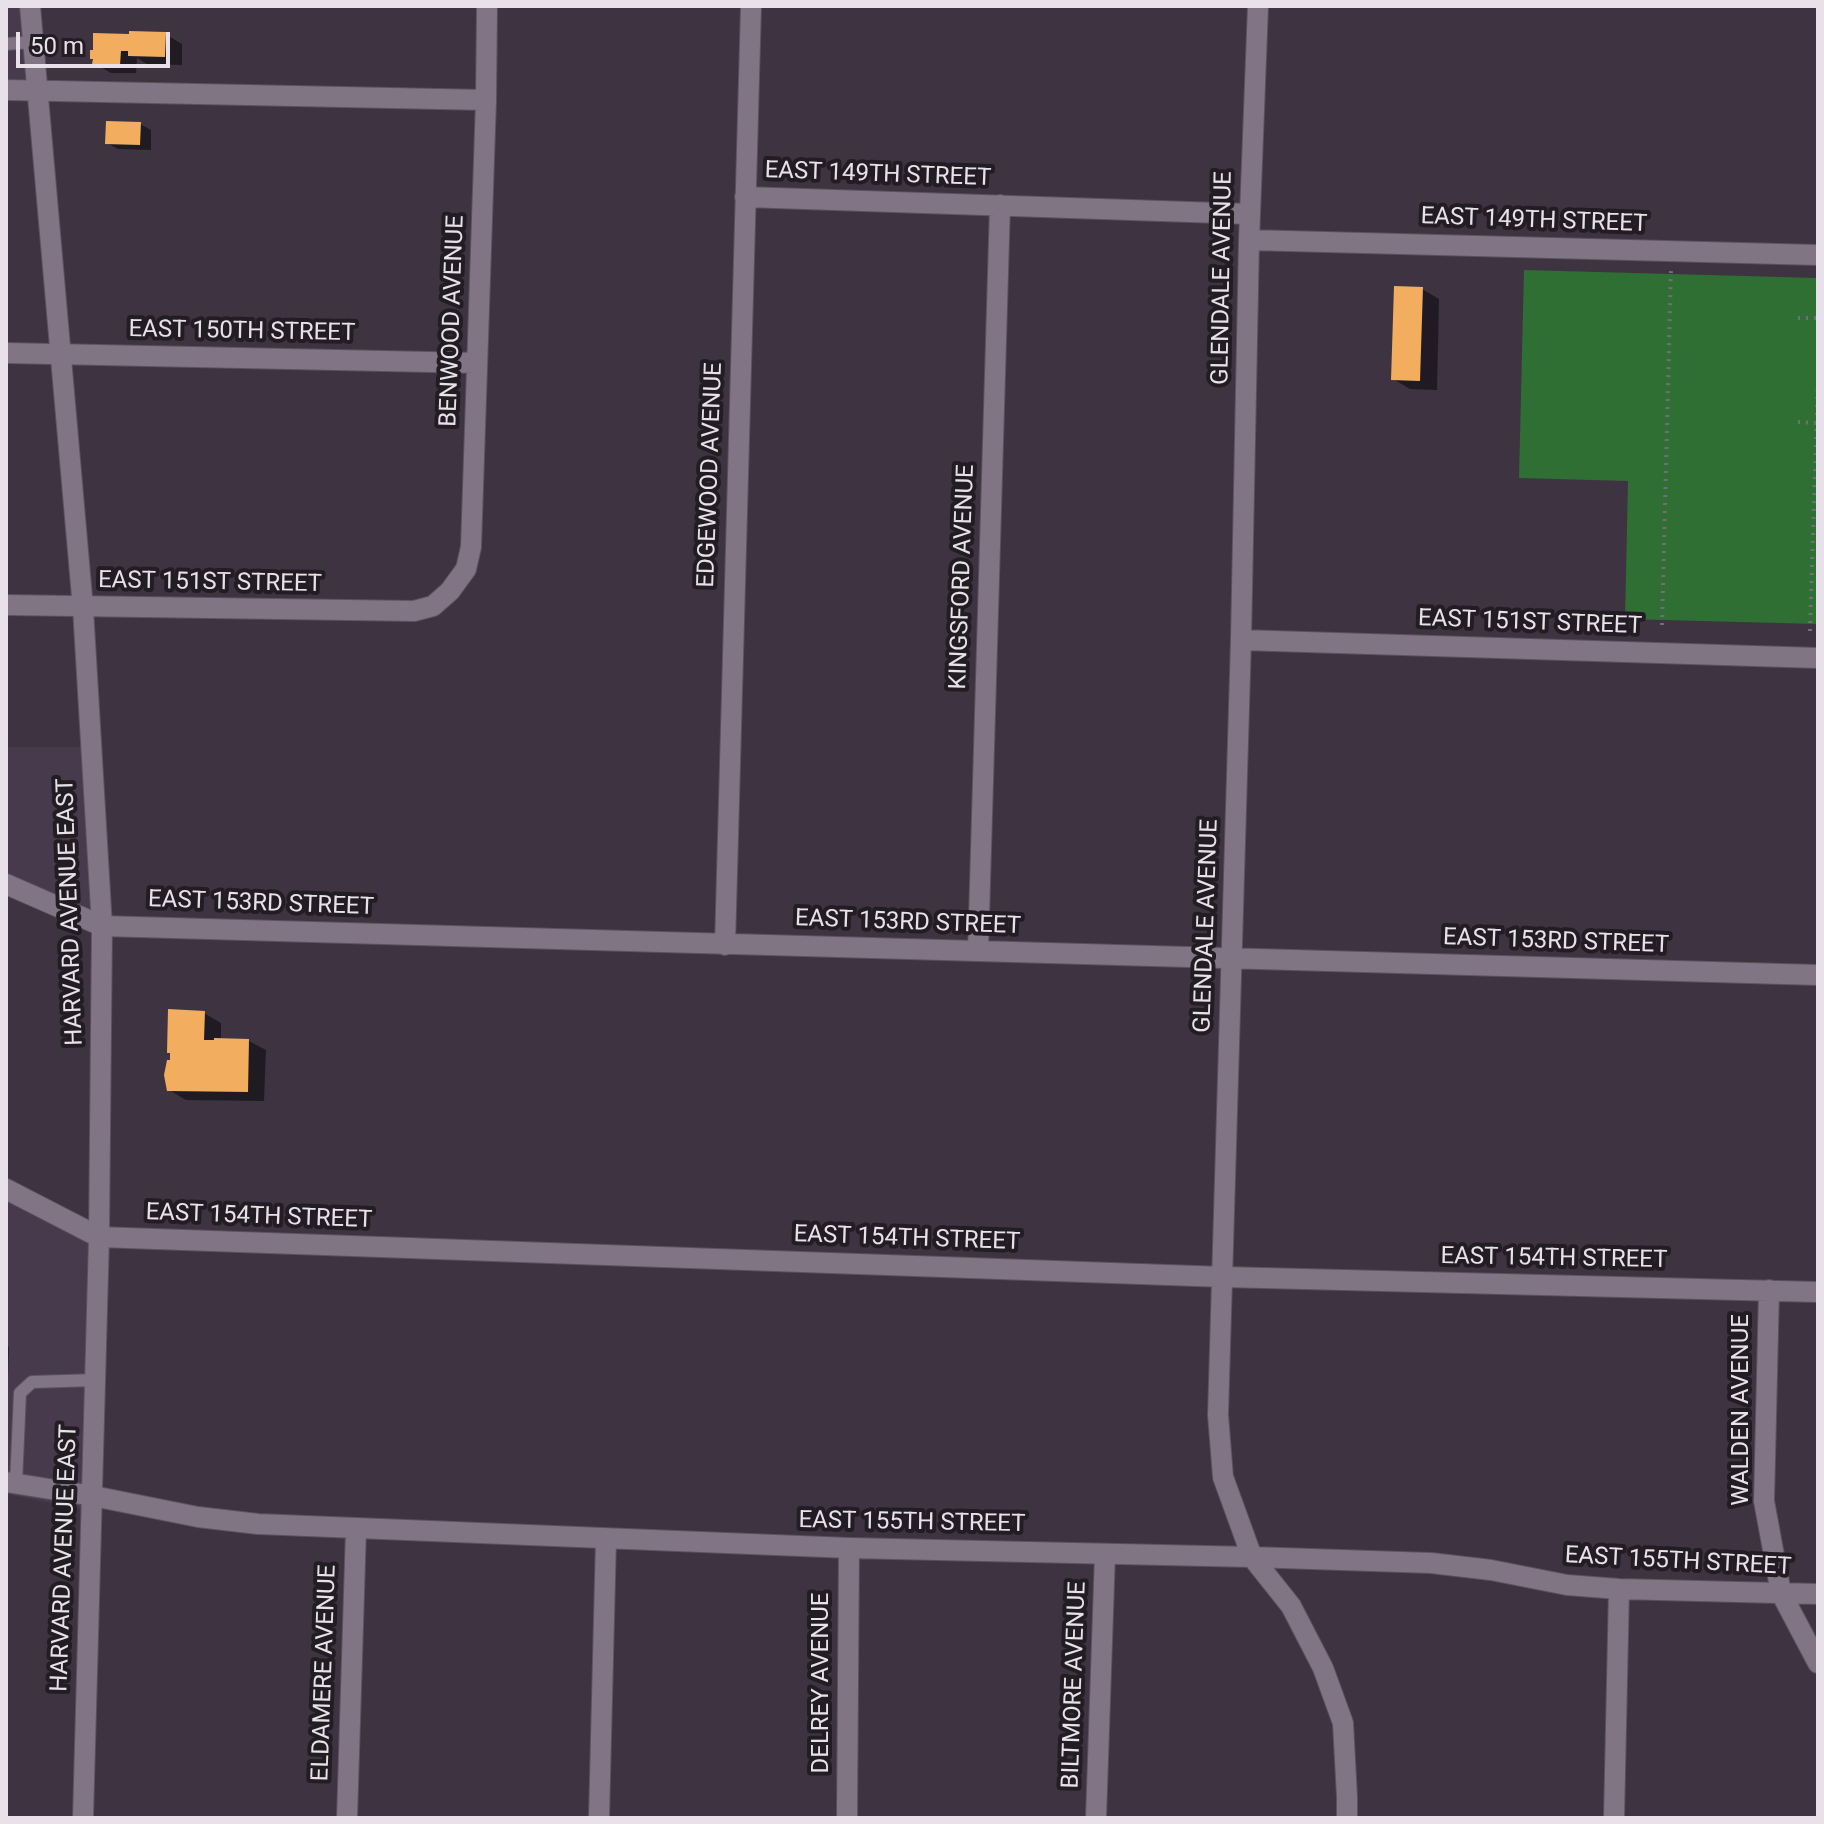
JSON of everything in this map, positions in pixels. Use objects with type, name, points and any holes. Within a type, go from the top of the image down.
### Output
[{"type":"street","name":"HARVARD AVENUE EAST","points":[[30,6],[83,608],[102,926],[96,1380],[83,1818]]},
{"type":"street","name":"BENWOOD AVENUE","points":[[414,611],[433,606],[450,591],[466,569],[471,547],[487,6]]},
{"type":"street","name":"EDGEWOOD AVENUE","points":[[725,945],[751,6]]},
{"type":"street","name":"GLENDALE AVENUE","points":[[1258,6],[1249,214],[1241,640],[1218,1415],[1223,1477],[1252,1557],[1291,1606],[1323,1668],[1343,1723],[1347,1818]]},
{"type":"street","points":[[6,90],[486,100]]},
{"type":"street","name":"EAST 149TH STREET","points":[[745,197],[1249,214]]},
{"type":"street","name":"KINGSFORD AVENUE","points":[[978,951],[1000,205]]},
{"type":"street","name":"EAST 149TH STREET","points":[[1249,240],[1818,255]]},
{"type":"street","name":"EAST 150TH STREET","points":[[6,353],[477,363]]},
{"type":"street","name":"EAST 151ST STREET","points":[[6,605],[414,611]]},
{"type":"street","name":"EAST 151ST STREET","points":[[1241,640],[1818,658]]},
{"type":"street","name":"EAST 153RD STREET","points":[[6,884],[102,926],[1818,975]]},
{"type":"street","name":"EAST 154TH STREET","points":[[6,1189],[99,1237],[1224,1277],[1818,1292]]},
{"type":"street","name":"WALDEN AVENUE","points":[[1769,1290],[1764,1501],[1781,1593],[1818,1663]]},
{"type":"street","name":"EAST 155TH STREET","points":[[11,1483],[198,1517],[258,1524],[849,1548],[1431,1563],[1491,1570],[1567,1585],[1818,1594]]},
{"type":"street","name":"ELDAMERE AVENUE","points":[[347,1818],[356,1529]]},
{"type":"street","points":[[599,1818],[606,1539]]},
{"type":"street","name":"DELREY AVENUE","points":[[847,1818],[849,1548]]},
{"type":"street","name":"BILTMORE AVENUE","points":[[1096,1818],[1105,1554]]},
{"type":"street","points":[[1614,1818],[1619,1589]]},
{"type":"lane","points":[[6,44],[33,42]]},
{"type":"lane","points":[[11,1483],[20,1393],[32,1382],[96,1380]]},
{"type":"path","points":[[1662,625],[1671,266]]},
{"type":"path","points":[[1798,318],[1818,318]]},
{"type":"path","points":[[1810,631],[1818,377]]},
{"type":"path","points":[[1798,422],[1817,423]]},
{"type":"shaded area","points":[[6,6],[30,6],[38,91],[6,90]]},
{"type":"shaded area","points":[[6,747],[91,747],[102,926],[6,884]]},
{"type":"shaded area","points":[[6,1189],[99,1237],[92,1511],[6,1494]]},
{"type":"green space","points":[[1524,270],[1818,278],[1818,624],[1625,619],[1628,481],[1519,478]]},
{"type":"building","points":[[129,31],[166,32],[165,57],[128,56],[128,51],[121,51],[120,65],[92,64],[90,50],[93,50],[93,33],[129,34]]},
{"type":"building","points":[[106,121],[141,122],[140,145],[105,144]]},
{"type":"building","points":[[1394,286],[1423,287],[1420,381],[1391,380]]},
{"type":"building","points":[[168,1009],[205,1011],[204,1040],[249,1039],[248,1092],[167,1091],[164,1075],[167,1060],[170,1060],[170,1053],[167,1053]]}]
